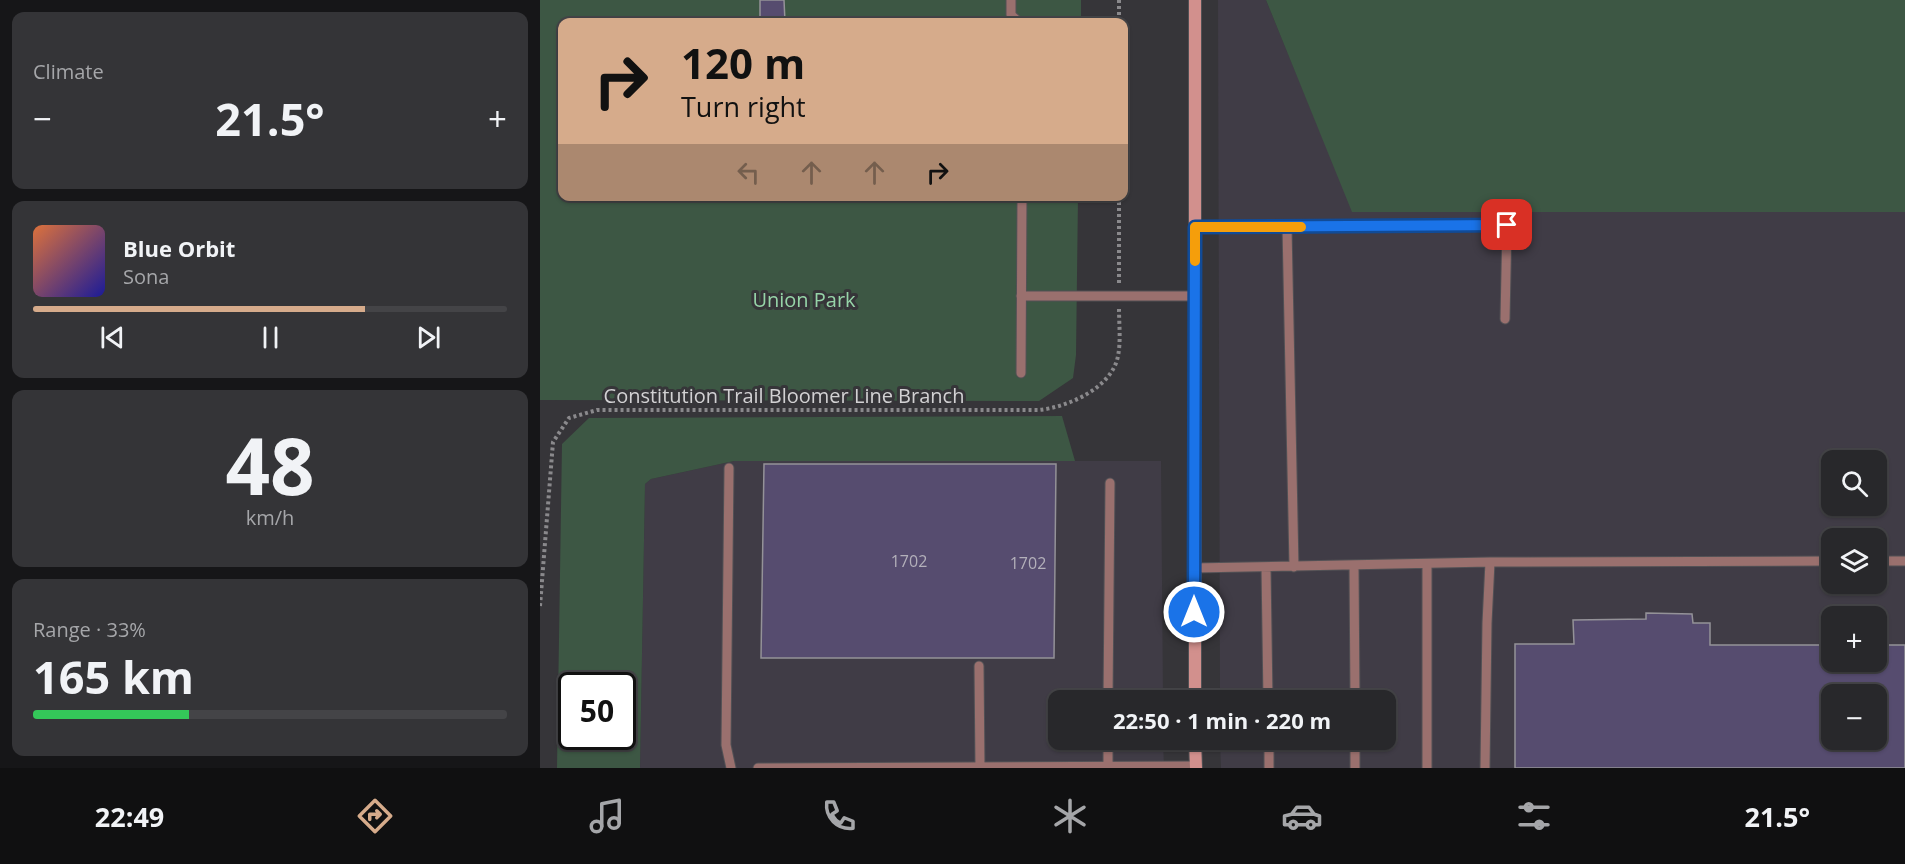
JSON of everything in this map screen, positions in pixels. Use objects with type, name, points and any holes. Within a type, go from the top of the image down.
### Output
[{"type":"main road","points":[[1195,0],[1195,690]]},
{"type":"main road","points":[[1195,750],[1196,767]]},
{"type":"lane","points":[[1011,0],[1011,15],[1014,18]]},
{"type":"lane","points":[[1021,373],[1022,201]]},
{"type":"lane","points":[[1195,227],[1507,225],[1505,319]]},
{"type":"lane","points":[[1287,227],[1294,567]]},
{"type":"lane","points":[[1021,296],[1194,296]]},
{"type":"lane","points":[[729,468],[726,745],[731,768]]},
{"type":"lane","points":[[1108,690],[1110,483]]},
{"type":"lane","points":[[1194,568],[1490,562],[1821,561]]},
{"type":"lane","points":[[1887,561],[1905,561]]},
{"type":"lane","points":[[1485,768],[1490,562]]},
{"type":"lane","points":[[1427,564],[1428,768]]},
{"type":"lane","points":[[1354,566],[1355,690]]},
{"type":"lane","points":[[1266,567],[1268,690]]},
{"type":"lane","points":[[979,666],[980,768]]},
{"type":"lane","points":[[1108,750],[1108,766]]},
{"type":"lane","points":[[1269,750],[1269,768]]},
{"type":"lane","points":[[1355,750],[1355,768]]},
{"type":"lane","points":[[758,768],[1196,767]]},
{"type":"path","points":[[1119,0],[1119,18]]},
{"type":"path","points":[[1119,201],[1119,284]]},
{"type":"path","name":"Constitution Trail Bloomer Line Branch","points":[[540,606],[553,442],[569,418],[597,410],[1039,410],[1055,408],[1069,404],[1098,387],[1113,369],[1118,356],[1119,304]]},
{"type":"shaded area","points":[[1218,0],[1266,0],[1353,212],[1905,212],[1905,768],[1221,768],[1220,750],[1396,750],[1396,690],[1220,690]]},
{"type":"shaded area","points":[[734,461],[1161,461],[1163,690],[1048,690],[1048,750],[1163,750],[1164,768],[640,768],[645,484],[651,479]]},
{"type":"green space","name":"Union Park","points":[[540,0],[1081,0],[1081,18],[558,18],[558,201],[1078,201],[1076,355],[1073,378],[1039,401],[540,400]]},
{"type":"green space","points":[[1266,0],[1905,0],[1905,212],[1352,212]]},
{"type":"green space","points":[[1062,416],[1075,461],[734,461],[651,479],[645,484],[640,768],[557,768],[558,703],[558,750],[636,750],[636,672],[558,672],[562,444],[589,418]]},
{"type":"building","points":[[760,0],[784,0],[785,18],[760,18]]},
{"type":"building","points":[[764,464],[1056,464],[1054,658],[761,658]]},
{"type":"building","points":[[1646,613],[1692,614],[1693,623],[1710,623],[1710,645],[1821,645],[1821,672],[1887,672],[1887,645],[1905,645],[1905,768],[1515,768],[1515,644],[1574,644],[1573,620],[1646,619]]},
{"type":"slow traffic","points":[[1195,261],[1195,227],[1301,227]]},
{"type":"route","points":[[1194,612],[1195,227],[1507,225]]}]
